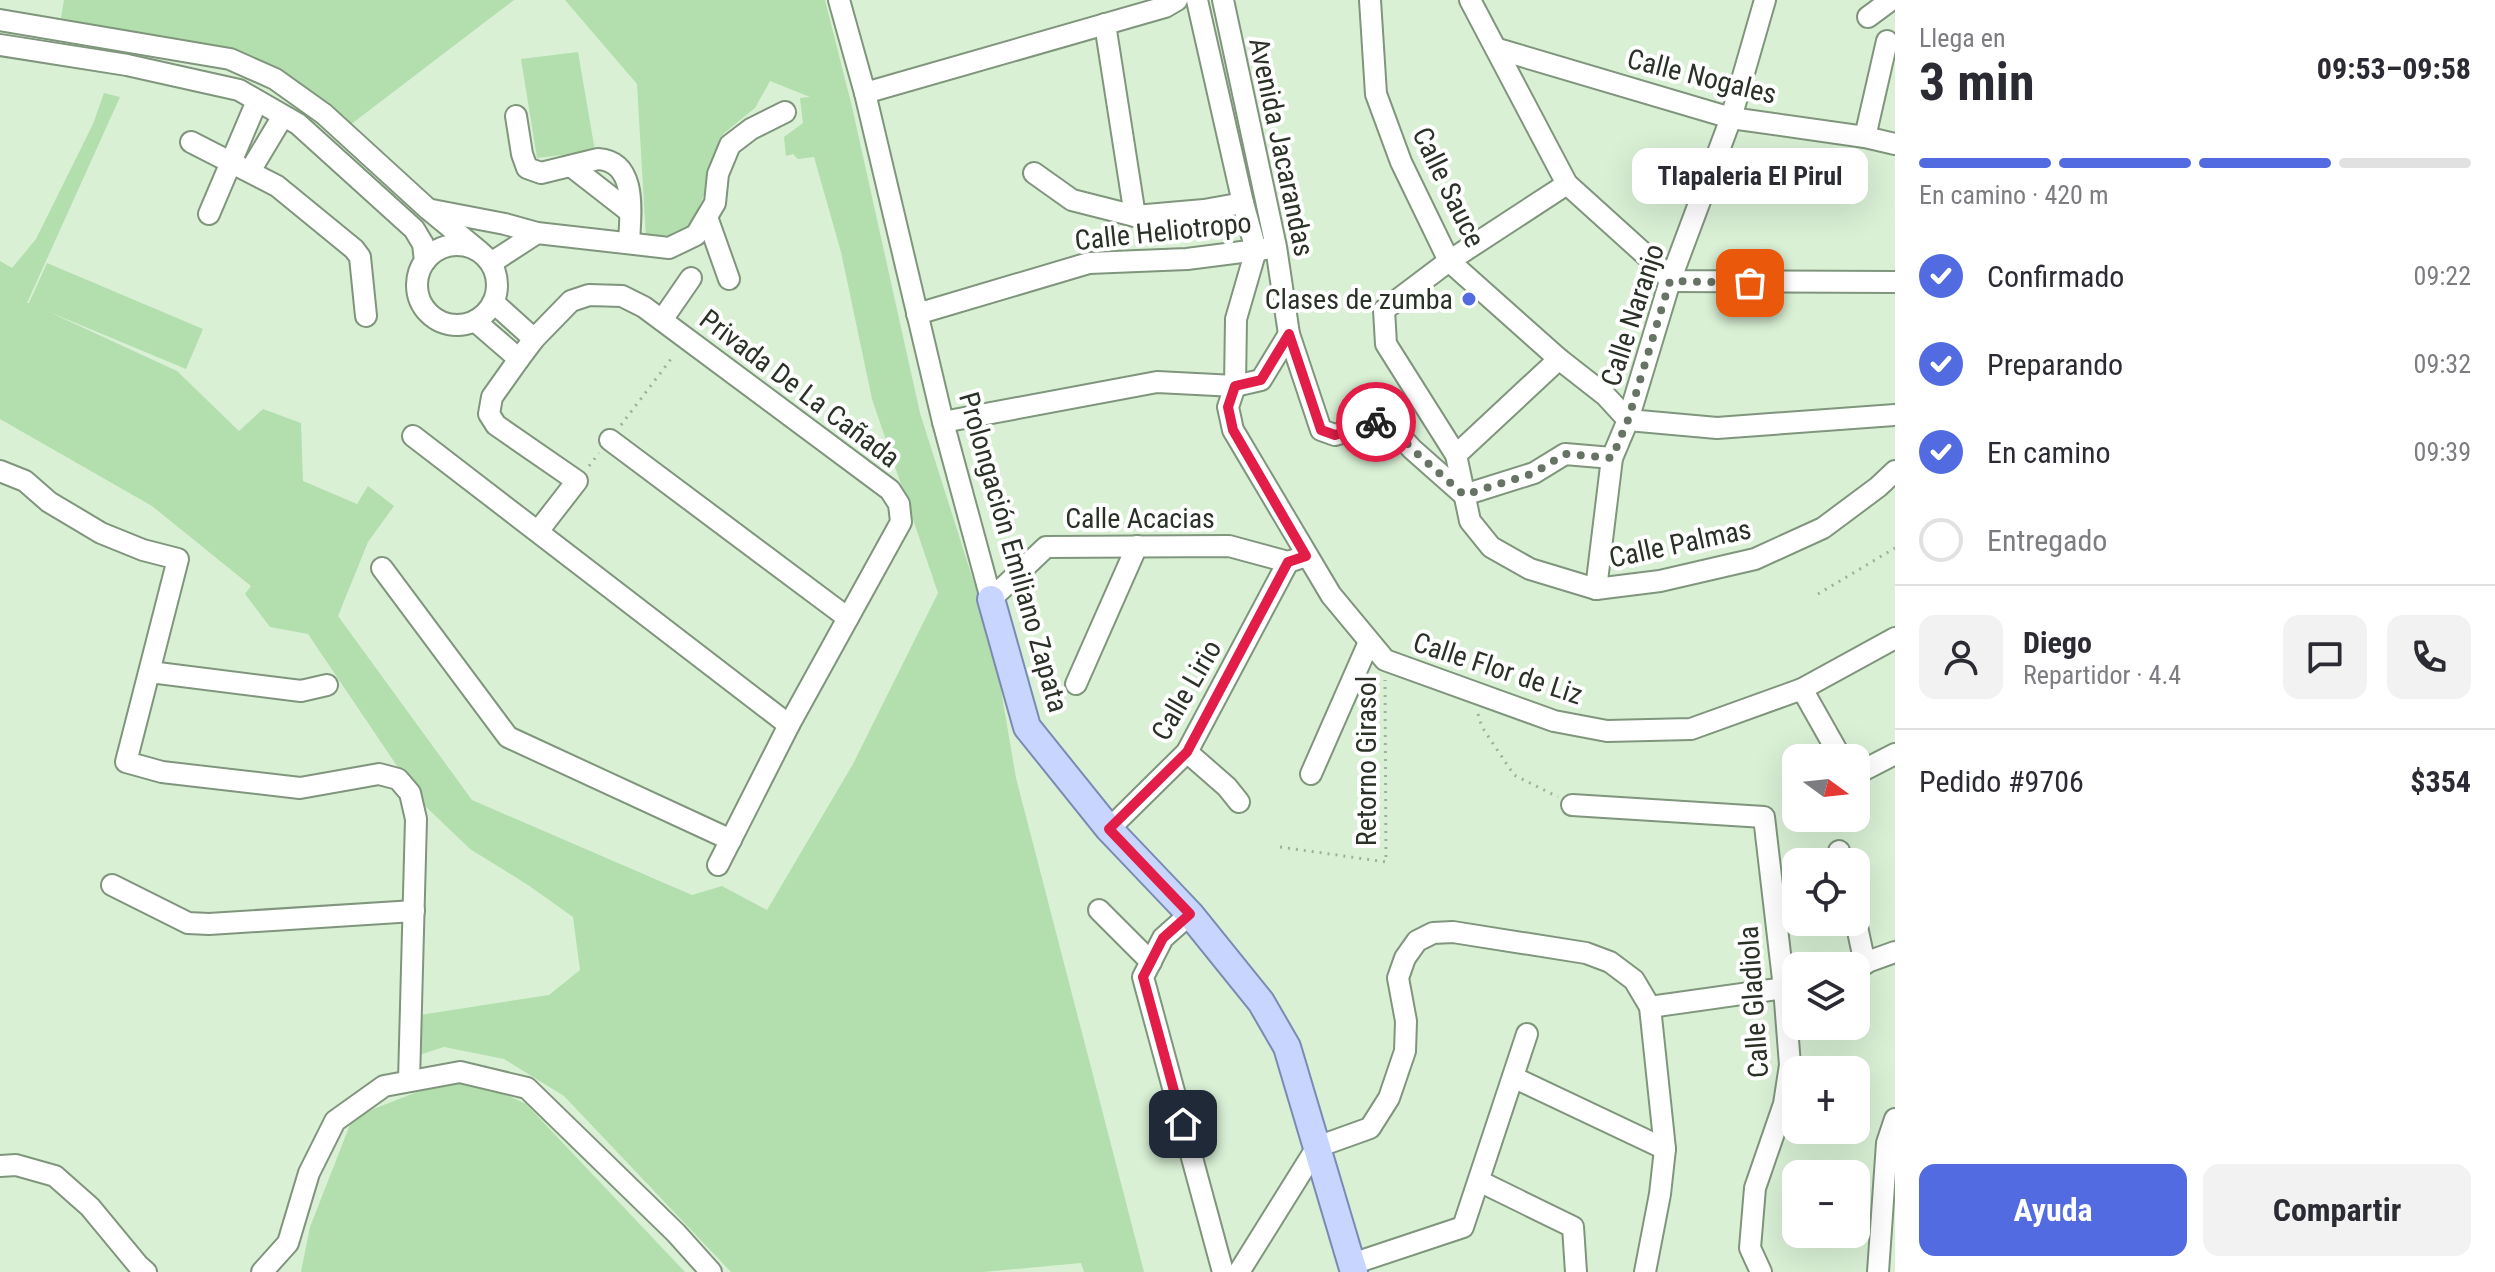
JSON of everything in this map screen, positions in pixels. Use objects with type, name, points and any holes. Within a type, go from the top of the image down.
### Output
[{"type":"main road","name":"Prolongación Emiliano Zapata","points":[[991,599],[1027,727],[1109,829],[1190,914],[1261,1002],[1287,1047],[1353,1268]]},
{"type":"street","name":"Prolongación Emiliano Zapata","points":[[839,0],[865,93],[943,422],[991,599]]},
{"type":"street","points":[[865,93],[1165,7],[1177,0]]},
{"type":"street","name":"Avenida Jacarandas","points":[[1197,0],[1243,203],[1266,248],[1236,319],[1235,386]]},
{"type":"street","name":"Avenida Jacarandas","points":[[1223,0],[1266,248],[1289,334],[1321,430],[1335,435]]},
{"type":"street","name":"Calle Sauce","points":[[1370,0],[1376,94],[1401,162],[1449,261],[1559,359],[1605,395],[1628,420]]},
{"type":"street","points":[[1470,0],[1567,184],[1660,268],[1670,281],[1895,281]]},
{"type":"street","name":"Calle Naranjo","points":[[1596,589],[1612,458],[1628,420],[1670,281],[1731,118],[1765,0]]},
{"type":"street","points":[[1868,17],[1891,0]]},
{"type":"street","points":[[0,20],[216,56],[275,79],[324,114],[485,257],[496,275],[497,289],[486,313],[462,325],[436,319],[426,310],[417,285],[425,261],[436,250],[458,244],[485,257]]},
{"type":"street","points":[[1105,24],[1135,216]]},
{"type":"street","points":[[1865,137],[1887,41]]},
{"type":"street","points":[[0,45],[127,65],[239,90],[298,124],[414,229],[423,244],[425,261]]},
{"type":"street","name":"Calle Nogales","points":[[1498,49],[1731,118],[1895,144]]},
{"type":"street","points":[[241,167],[257,101]]},
{"type":"street","points":[[428,209],[537,233],[669,248],[696,235],[707,217],[715,203],[718,174],[730,145],[751,129],[785,112]]},
{"type":"street","points":[[209,214],[241,167],[283,116]]},
{"type":"street","points":[[516,116],[527,168],[541,173],[598,159],[607,159],[617,165],[630,188],[629,243]]},
{"type":"street","points":[[191,142],[277,186],[360,257],[366,316]]},
{"type":"street","points":[[571,166],[630,212]]},
{"type":"street","points":[[1034,173],[1072,200],[1135,216],[1243,203]]},
{"type":"street","points":[[1567,184],[1449,261],[1384,310],[1386,344],[1456,455],[1464,495],[1534,473],[1565,454],[1612,458]]},
{"type":"street","points":[[707,217],[729,279]]},
{"type":"street","points":[[485,257],[537,233]]},
{"type":"street","name":"Calle Heliotropo","points":[[917,314],[1089,263],[1187,259],[1266,248]]},
{"type":"street","points":[[662,320],[691,278]]},
{"type":"street","name":"Privada De La Cañada","points":[[577,481],[496,425],[489,414],[492,397],[534,339],[571,301],[589,295],[622,296],[662,320],[890,490],[899,504],[901,522],[789,725],[718,865]]},
{"type":"street","points":[[493,302],[534,339]]},
{"type":"street","points":[[475,321],[519,359]]},
{"type":"street","points":[[943,422],[1157,382],[1235,386],[1261,380],[1289,334]]},
{"type":"street","points":[[1456,455],[1559,359]]},
{"type":"street","name":"Calle Flor de Liz","points":[[1235,386],[1228,407],[1233,430],[1297,559],[1385,660],[1554,721],[1607,731],[1691,729],[1802,689],[1895,638]]},
{"type":"street","points":[[1628,420],[1717,428],[1895,415]]},
{"type":"street","name":"Calle Palmas","points":[[1335,435],[1385,419],[1412,449],[1464,495],[1470,521],[1491,547],[1530,569],[1596,589],[1660,581],[1755,559],[1823,528],[1895,471]]},
{"type":"street","points":[[413,436],[789,725]]},
{"type":"street","points":[[610,440],[848,618]]},
{"type":"street","points":[[0,471],[25,481],[49,502],[101,533],[143,550],[178,559],[126,762],[162,772],[300,788],[379,774],[398,779],[410,793],[416,819],[409,1081]]},
{"type":"street","points":[[539,530],[577,481]]},
{"type":"street","points":[[1076,684],[1137,546]]},
{"type":"street","name":"Calle Acacias","points":[[991,599],[1046,547],[1229,546],[1297,559]]},
{"type":"street","name":"Calle Lirio","points":[[1109,829],[1187,752],[1297,559]]},
{"type":"street","points":[[382,568],[508,737],[731,840]]},
{"type":"street","points":[[1311,774],[1369,642]]},
{"type":"street","points":[[150,672],[301,691],[327,685]]},
{"type":"street","points":[[1802,689],[1833,744]]},
{"type":"street","points":[[1187,752],[1227,787],[1239,802]]},
{"type":"street","points":[[1870,767],[1895,754]]},
{"type":"street","name":"Calle Gladiola","points":[[1572,805],[1764,817],[1785,952]]},
{"type":"street","points":[[112,885],[188,923],[414,911]]},
{"type":"street","points":[[1099,910],[1151,962]]},
{"type":"street","points":[[1190,914],[1163,938],[1143,977],[1223,1272]]},
{"type":"street","points":[[1239,1272],[1317,1147],[1370,1128],[1389,1098],[1405,1051],[1406,1021],[1398,978],[1405,958],[1417,941],[1433,933],[1453,932],[1586,953],[1610,962],[1634,980],[1650,1007],[1665,1149],[1645,1272]]},
{"type":"street","points":[[1870,961],[1895,952]]},
{"type":"street","points":[[1650,1007],[1782,987]]},
{"type":"street","points":[[1353,1268],[1463,1227],[1527,1034]]},
{"type":"street","name":"Calle Gladiola","points":[[1761,1272],[1750,1248],[1755,1188],[1784,1104],[1790,1040]]},
{"type":"street","points":[[262,1272],[288,1243],[309,1173],[335,1121],[384,1086],[460,1072],[527,1088],[676,1233],[711,1272]]},
{"type":"street","points":[[1513,1077],[1665,1149]]},
{"type":"street","points":[[1878,1272],[1890,1189],[1887,1143],[1895,1119]]},
{"type":"street","points":[[0,1166],[16,1165],[55,1176],[90,1207],[146,1272]]},
{"type":"street","points":[[1479,1181],[1573,1227],[1576,1272]]},
{"type":"path","points":[[577,481],[686,339]]},
{"type":"path","points":[[1818,594],[1895,548]]},
{"type":"path","name":"Retorno Girasol","points":[[1280,847],[1386,862],[1385,660]]},
{"type":"path","points":[[1471,691],[1482,727],[1514,775],[1572,805]]},
{"type":"green space","points":[[64,0],[514,0],[350,125],[261,60],[61,18]]},
{"type":"green space","points":[[565,0],[825,0],[920,413],[993,643],[1016,778],[1144,1272],[1084,1272],[1081,1263],[983,1272],[731,1272],[564,1096],[504,1059],[444,1047],[419,1055],[420,1015],[549,995],[580,970],[573,917],[470,849],[422,803],[308,634],[270,627],[245,594],[251,586],[152,506],[0,419],[0,261],[12,268],[36,239],[93,124],[104,93],[120,97],[27,303],[47,263],[203,329],[186,369],[47,311],[177,371],[239,431],[263,409],[301,423],[303,481],[357,504],[368,486],[394,506],[368,542],[338,616],[472,800],[692,895],[722,886],[767,910],[853,764],[938,593],[872,399],[841,252],[814,157],[798,159],[793,154],[786,156],[784,137],[803,123],[800,98],[810,97],[770,81],[755,108],[723,134],[709,183],[688,233],[646,238],[637,84]]},
{"type":"green space","points":[[578,52],[595,151],[537,158],[521,59]]},
{"type":"green space","points":[[462,1083],[496,1090],[526,1104],[685,1272],[301,1272],[310,1227],[353,1117],[417,1092]]},
{"type":"way so far","points":[[1376,422],[1385,419],[1412,449],[1464,495],[1534,473],[1565,454],[1612,458],[1628,420],[1670,281],[1750,283]]},
{"type":"place","name":"Tlapaleria El Pirul","points":[[1750,283]]},
{"type":"place","name":"Clases de zumba","points":[[1469,299]]},
{"type":"route","points":[[1183,1124],[1143,977],[1163,938],[1190,914],[1109,829],[1187,752],[1288,562],[1306,556],[1233,430],[1228,407],[1235,386],[1261,380],[1289,334],[1321,430],[1335,435],[1376,422]]}]
